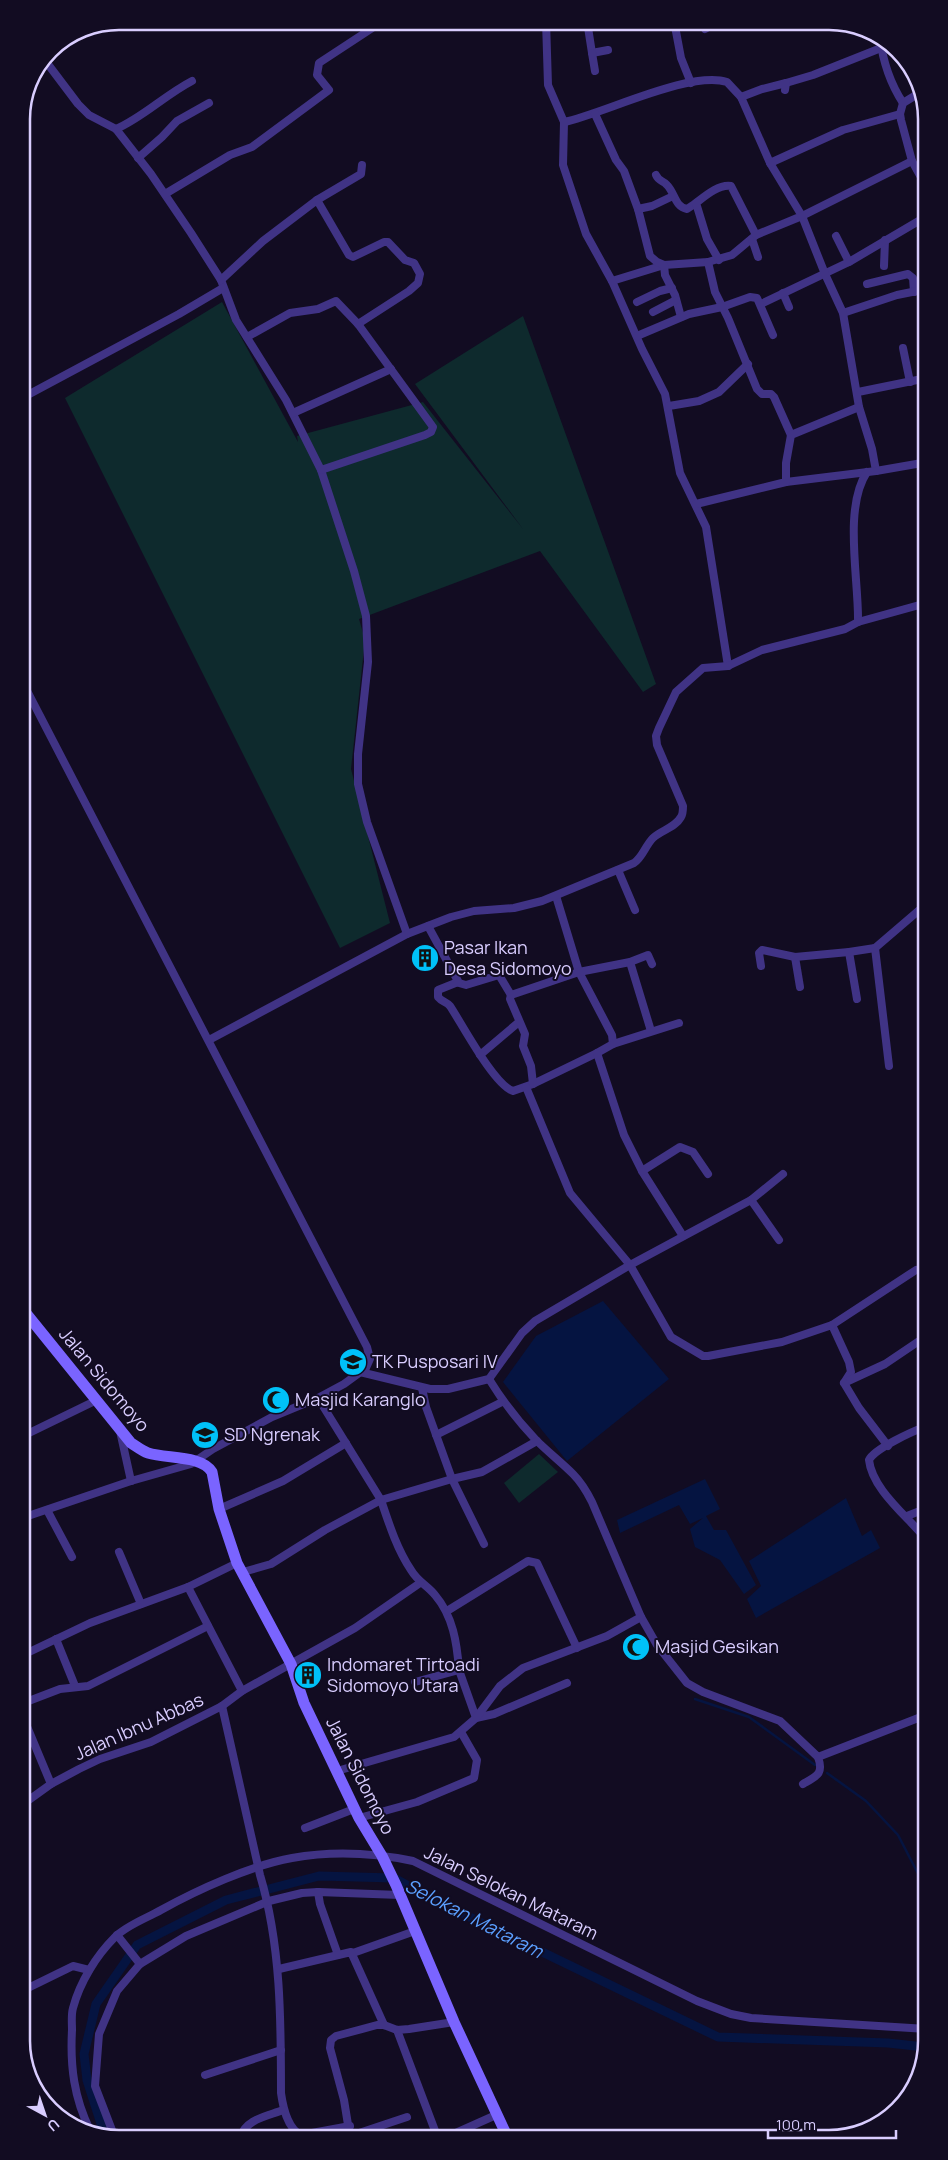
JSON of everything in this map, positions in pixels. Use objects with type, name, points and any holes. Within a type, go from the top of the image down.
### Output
[{"type":"main road","name":"Jalan Sidomoyo","points":[[30,1319],[130,1443],[147,1453],[197,1461],[210,1468],[219,1509],[240,1568],[291,1664],[304,1703],[357,1813],[382,1856],[398,1890],[454,2022],[504,2130]]},
{"type":"street","points":[[164,194],[230,155],[252,147],[325,93],[317,75],[319,64],[370,30]]},
{"type":"street","points":[[546,30],[548,85],[564,122],[564,165],[586,234],[612,281],[669,406],[680,473],[696,504],[709,538],[728,666]]},
{"type":"street","points":[[588,30],[595,71]]},
{"type":"street","points":[[676,30],[681,58],[691,83]]},
{"type":"street","points":[[741,97],[762,88],[785,87],[881,48],[892,87],[903,103]]},
{"type":"street","points":[[592,52],[608,50]]},
{"type":"street","points":[[49,64],[78,104],[89,115],[116,129],[164,194],[222,284],[236,320],[293,413],[321,470],[354,571],[366,616],[368,662],[358,754],[358,784],[367,822],[407,934]]},
{"type":"street","points":[[116,129],[172,91],[192,80]]},
{"type":"street","points":[[564,122],[595,114],[656,92],[691,83],[723,81],[731,86],[741,97],[770,163],[802,216],[843,313],[847,348],[858,392],[858,407],[872,449],[876,471]]},
{"type":"street","points":[[915,96],[903,103],[900,114],[912,161],[918,172]]},
{"type":"street","points":[[138,158],[162,137],[177,120],[209,103]]},
{"type":"street","points":[[595,114],[616,160],[624,171],[638,209],[650,256],[664,265]]},
{"type":"street","points":[[770,163],[843,130],[900,114]]},
{"type":"street","points":[[612,281],[664,265],[720,260],[732,255],[754,237],[802,216],[912,161]]},
{"type":"street","points":[[30,394],[180,314],[222,284],[263,241],[318,200],[361,174],[362,165]]},
{"type":"street","points":[[656,176],[657,180],[667,184],[680,206],[685,209],[729,184],[754,237],[758,256]]},
{"type":"street","points":[[638,209],[652,206],[674,196]]},
{"type":"street","points":[[318,200],[349,255],[353,257],[384,242],[388,242],[405,260],[414,263],[420,274],[418,283],[409,291],[358,324]]},
{"type":"street","points":[[696,203],[707,239],[720,260]]},
{"type":"street","points":[[761,304],[849,262],[918,221]]},
{"type":"street","points":[[836,236],[849,262]]},
{"type":"street","points":[[884,266],[885,240]]},
{"type":"street","points":[[708,262],[715,292],[748,364],[757,389],[762,394],[770,394],[774,397],[790,435],[786,464],[786,482]]},
{"type":"street","points":[[664,265],[665,275],[681,317]]},
{"type":"street","points":[[843,313],[897,295],[918,291],[912,276],[908,274],[867,284]]},
{"type":"street","points":[[637,302],[660,291],[674,295]]},
{"type":"street","points":[[652,312],[674,295],[683,293]]},
{"type":"street","points":[[783,293],[789,307]]},
{"type":"street","points":[[637,336],[681,317],[722,307],[750,297],[757,298],[761,304],[773,334]]},
{"type":"street","points":[[247,337],[290,313],[318,308],[334,301],[338,302],[358,324],[433,427],[431,432],[321,470]]},
{"type":"street","points":[[903,348],[910,382]]},
{"type":"street","points":[[669,406],[699,401],[714,395],[724,389],[748,364]]},
{"type":"street","points":[[293,413],[391,369]]},
{"type":"street","points":[[858,392],[918,380]]},
{"type":"street","points":[[790,435],[858,407]]},
{"type":"street","points":[[696,504],[786,482],[918,464]]},
{"type":"street","points":[[858,622],[855,510],[857,489],[866,472]]},
{"type":"street","points":[[208,1040],[407,934],[474,911],[514,908],[556,896],[638,860],[654,836],[676,824],[682,816],[683,806],[657,746],[656,736],[668,707],[676,692],[682,686],[703,668],[728,666],[762,650],[845,629],[858,622],[918,605]]},
{"type":"street","points":[[30,697],[367,1347],[370,1358],[366,1368],[318,1398],[272,1418],[213,1449],[197,1461],[30,1515]]},
{"type":"street","points":[[618,870],[635,910]]},
{"type":"street","points":[[556,896],[579,972],[612,1035],[613,1044]]},
{"type":"street","points":[[760,966],[759,953],[762,950],[795,957],[875,948],[918,911]]},
{"type":"street","points":[[428,926],[434,939],[440,945],[458,982]]},
{"type":"street","points":[[875,948],[889,1066]]},
{"type":"street","points":[[849,952],[857,999]]},
{"type":"street","points":[[511,994],[579,972],[630,962],[648,955],[652,964]]},
{"type":"street","points":[[795,957],[800,988]]},
{"type":"street","points":[[630,962],[651,1031]]},
{"type":"street","points":[[679,1023],[613,1044],[530,1085],[513,1091],[509,1089],[480,1055],[450,1006],[446,1002],[441,1001],[437,995],[438,990],[458,982],[466,984],[499,975],[511,994],[510,999],[525,1034],[523,1046],[531,1066],[530,1085],[570,1193],[630,1265],[671,1337],[703,1356],[782,1342],[832,1325],[916,1270]]},
{"type":"street","points":[[480,1055],[520,1022]]},
{"type":"street","points":[[597,1053],[624,1135],[642,1172],[684,1236]]},
{"type":"street","points":[[642,1172],[680,1147],[693,1152],[708,1174]]},
{"type":"street","points":[[360,1372],[422,1388],[448,1390],[489,1379],[528,1326],[630,1265],[751,1200],[784,1174]]},
{"type":"street","points":[[751,1200],[780,1240]]},
{"type":"street","points":[[832,1325],[849,1362],[851,1372],[844,1383]]},
{"type":"street","points":[[844,1383],[884,1364],[918,1342]]},
{"type":"street","points":[[489,1379],[502,1402],[537,1440],[574,1474],[584,1487],[641,1617],[657,1645],[687,1683],[708,1695],[780,1721],[818,1757],[821,1771],[817,1776],[804,1784]]},
{"type":"street","points":[[844,1383],[859,1408],[888,1446]]},
{"type":"street","points":[[422,1388],[426,1408],[452,1479],[484,1544]]},
{"type":"street","points":[[318,1398],[381,1500],[401,1554],[420,1583],[435,1594],[447,1611],[457,1643],[459,1670],[476,1718]]},
{"type":"street","points":[[30,1433],[97,1400]]},
{"type":"street","points":[[436,1435],[502,1402]]},
{"type":"street","points":[[119,1430],[131,1481]]},
{"type":"street","points":[[918,1431],[871,1456],[869,1465],[875,1482],[883,1493],[918,1529]]},
{"type":"street","points":[[30,1652],[90,1623],[140,1604],[240,1568],[271,1564],[324,1530],[381,1500],[482,1472],[537,1440]]},
{"type":"street","points":[[219,1509],[283,1481],[346,1443]]},
{"type":"street","points":[[47,1510],[72,1557]]},
{"type":"street","points":[[907,1516],[918,1512]]},
{"type":"street","points":[[119,1552],[140,1604]]},
{"type":"street","points":[[447,1611],[512,1570],[528,1561],[533,1561],[536,1563],[558,1606],[577,1648]]},
{"type":"street","name":"Jalan Ibnu Abbas","points":[[30,1799],[51,1784],[100,1759],[151,1742],[222,1706],[242,1691],[355,1628],[420,1583]]},
{"type":"street","points":[[188,1588],[242,1691]]},
{"type":"street","points":[[337,1771],[445,1740],[461,1732],[476,1718],[500,1686],[512,1675],[523,1668],[607,1636],[641,1617]]},
{"type":"street","points":[[30,1700],[60,1689],[88,1686],[208,1626]]},
{"type":"street","points":[[56,1639],[75,1686]]},
{"type":"street","points":[[415,1682],[459,1670]]},
{"type":"street","points":[[476,1718],[494,1714],[567,1682]]},
{"type":"street","points":[[222,1706],[260,1871],[269,1901],[279,1968],[281,2093],[284,2110],[295,2130]]},
{"type":"street","points":[[818,1757],[918,1719]]},
{"type":"street","points":[[305,1828],[357,1813],[418,1802],[474,1778],[477,1760],[461,1732]]},
{"type":"street","points":[[30,1734],[51,1784]]},
{"type":"street","name":"Jalan Selokan Mataram","points":[[86,2124],[75,2088],[70,2062],[72,2009],[89,1970],[118,1937],[178,1901],[210,1886],[260,1871],[290,1859],[321,1855],[382,1856],[413,1861],[722,2012],[751,2018],[774,2020],[918,2028]]},
{"type":"street","points":[[113,2130],[95,2086],[99,2034],[117,1991],[140,1964],[186,1936],[269,1901],[302,1893],[398,1890]]},
{"type":"street","points":[[318,1892],[320,1904],[338,1956]]},
{"type":"street","points":[[279,1968],[349,1952],[353,1953],[415,1931]]},
{"type":"street","points":[[118,1937],[140,1964]]},
{"type":"street","points":[[353,1953],[384,2025]]},
{"type":"street","points":[[30,1987],[73,1966],[89,1970]]},
{"type":"street","points":[[350,2130],[329,2044],[336,2036],[371,2026],[384,2025],[397,2030],[454,2022]]},
{"type":"street","points":[[397,2030],[435,2130]]},
{"type":"street","points":[[205,2075],[281,2050]]},
{"type":"street","points":[[244,2130],[246,2126],[257,2120],[284,2110]]},
{"type":"street","points":[[462,2130],[496,2115]]},
{"type":"street","points":[[368,2130],[407,2117]]},
{"type":"street","points":[[328,2130],[350,2126]]},
{"type":"green space","points":[[222,302],[298,442],[297,436],[423,402],[523,529],[415,384],[523,316],[656,684],[643,692],[540,551],[359,619],[365,640],[351,769],[390,923],[340,948],[65,398]]},
{"type":"green space","points":[[539,1454],[558,1472],[519,1503],[504,1483]]},
{"type":"water","points":[[603,1301],[669,1379],[567,1461],[503,1382],[536,1336]]},
{"type":"water","points":[[705,1479],[720,1509],[706,1516],[714,1530],[726,1530],[756,1585],[744,1594],[720,1560],[695,1547],[690,1529],[703,1518],[690,1524],[679,1505],[620,1533],[617,1520]]},
{"type":"water","points":[[846,1498],[862,1536],[871,1530],[880,1548],[756,1618],[747,1599],[761,1586],[749,1561]]},
{"type":"waterway","points":[[695,1699],[749,1717],[815,1765]]},
{"type":"waterway","points":[[827,1773],[866,1801],[898,1835],[918,1874]]},
{"type":"waterway","name":"Selokan Mataram","points":[[102,2128],[87,2080],[84,2054],[96,2004],[137,1945],[226,1900],[319,1876],[394,1878],[428,1897],[718,2037],[888,2043],[918,2046]]},
{"type":"place","name":"Pasar Ikan Desa Sidomoyo","points":[[425,958]]},
{"type":"place","name":"TK Pusposari IV","points":[[353,1362]]},
{"type":"place","name":"Masjid Karanglo","points":[[276,1400]]},
{"type":"place","name":"SD Ngrenak","points":[[205,1435]]},
{"type":"place","name":"Masjid Gesikan","points":[[636,1647]]},
{"type":"place","name":"Indomaret Tirtoadi Sidomoyo Utara","points":[[308,1675]]}]
